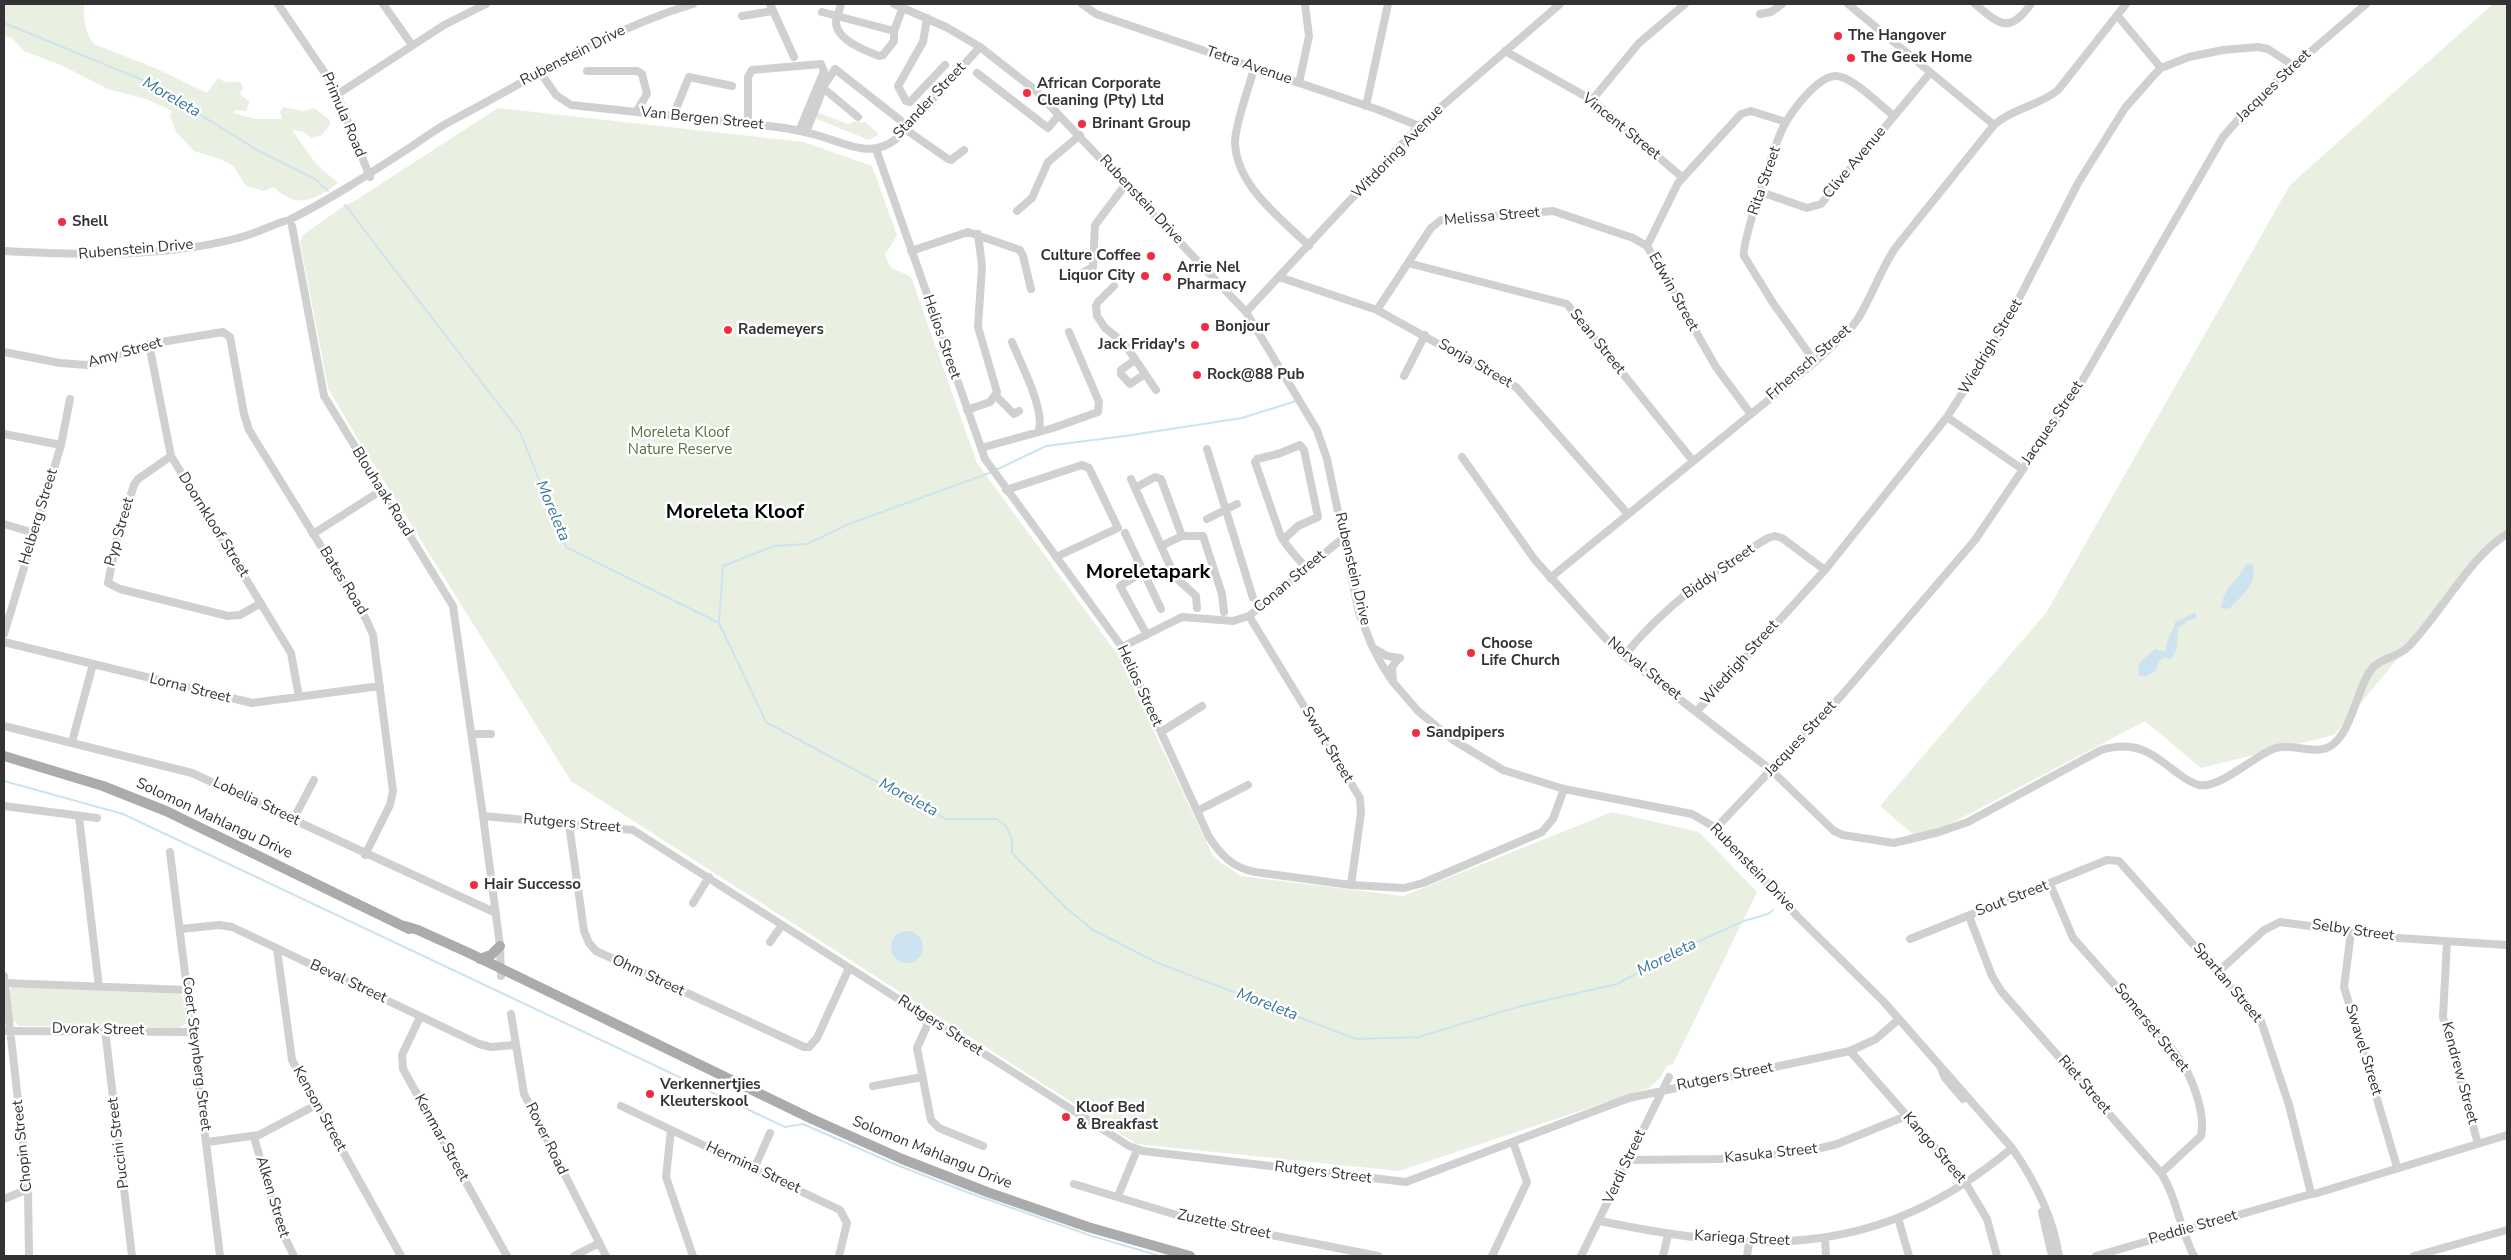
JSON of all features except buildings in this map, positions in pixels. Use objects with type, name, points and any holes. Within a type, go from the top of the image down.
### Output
[{"type":"main road","name":"Solomon Mahlangu Drive","points":[[4,756],[103,786],[166,811],[501,973],[812,1120],[910,1162],[987,1192],[1088,1226],[1190,1256]]},
{"type":"main road","name":"Solomon Mahlangu Drive","points":[[404,926],[418,930],[480,959],[501,973]]},
{"type":"main road","points":[[480,959],[491,955],[500,946]]},
{"type":"street","name":"Primula Road","points":[[278,4],[321,65],[338,94],[369,177]]},
{"type":"street","points":[[382,4],[412,45]]},
{"type":"street","name":"Rubenstein Drive","points":[[4,252],[75,255],[126,254],[212,243],[288,224],[369,177],[458,119],[540,72],[637,24],[693,4]]},
{"type":"street","points":[[841,4],[836,25],[847,40],[860,50],[879,56],[883,55],[894,41],[894,31],[902,8]]},
{"type":"street","name":"Rubenstein Drive","points":[[894,4],[927,18],[980,47],[1035,90],[1080,135],[1246,312],[1317,430],[1327,459],[1360,613],[1372,646],[1393,682],[1430,722],[1484,760],[1519,776],[1564,789],[1692,814],[1716,828],[1798,917],[1899,1019],[1940,1066],[1951,1086],[2029,1173],[2053,1230],[2059,1256]]},
{"type":"street","name":"Tetra Avenue","points":[[1082,4],[1096,14],[1366,106],[1419,126]]},
{"type":"street","points":[[1299,83],[1309,36],[1306,4]]},
{"type":"street","points":[[1366,106],[1388,4]]},
{"type":"street","name":"Witdoring Avenue","points":[[1246,312],[1419,126],[1560,4]]},
{"type":"street","points":[[1592,100],[1639,43],[1685,4]]},
{"type":"street","points":[[1760,14],[1770,12],[1782,4]]},
{"type":"street","points":[[1848,4],[1994,125]]},
{"type":"street","points":[[1975,4],[1997,22],[2009,24],[2014,23],[2031,4]]},
{"type":"street","name":"Frhensch Street","points":[[1550,578],[1627,513],[1815,362],[1854,323],[1892,253],[1994,125],[2008,115],[2052,95],[2126,4]]},
{"type":"street","name":"Jacques Street","points":[[1716,828],[1891,640],[1975,540],[2078,388],[2223,137],[2294,66],[2366,4]]},
{"type":"street","points":[[338,94],[444,25],[481,5]]},
{"type":"street","points":[[742,16],[771,7],[794,57]]},
{"type":"street","points":[[822,12],[894,31]]},
{"type":"street","points":[[2117,15],[2161,68]]},
{"type":"street","points":[[927,18],[923,42],[898,86],[906,101],[910,102],[945,65]]},
{"type":"street","name":"Stander Street","points":[[876,149],[892,142],[980,47]]},
{"type":"street","name":"Wiedrigh Street","points":[[1696,711],[1825,570],[1947,417],[2003,330],[2078,183],[2125,108],[2161,68],[2190,57],[2224,50],[2258,47],[2268,49],[2294,66]]},
{"type":"street","name":"Vincent Street","points":[[1505,51],[1592,100],[1683,178]]},
{"type":"street","points":[[748,124],[748,77],[752,70],[821,64],[824,71],[802,131]]},
{"type":"street","points":[[1254,68],[1236,136],[1236,151],[1250,186],[1308,246]]},
{"type":"street","points":[[587,70],[637,71],[642,74],[647,94],[636,112]]},
{"type":"street","points":[[802,131],[833,71],[838,71],[900,120]]},
{"type":"street","name":"Van Bergen Street","points":[[540,72],[556,95],[567,104],[802,131],[854,148],[876,149]]},
{"type":"street","points":[[977,73],[1048,128],[1060,115]]},
{"type":"street","name":"Clive Avenue","points":[[1761,192],[1807,208],[1818,206],[1930,73]]},
{"type":"street","name":"Rita Street","points":[[1815,362],[1773,303],[1743,252],[1761,192],[1786,122],[1817,83],[1834,76],[1847,78],[1894,116]]},
{"type":"street","points":[[673,116],[690,77],[732,86]]},
{"type":"street","points":[[823,88],[858,117]]},
{"type":"street","name":"Edwin Street","points":[[1750,413],[1716,367],[1647,246],[1674,189],[1744,111],[1751,111],[1786,122]]},
{"type":"street","points":[[905,129],[951,160],[964,150]]},
{"type":"street","points":[[1016,211],[1032,198],[1048,162],[1080,135]]},
{"type":"street","name":"Helios Street","points":[[876,149],[980,448],[1006,490],[1122,647],[1197,811],[1217,850],[1239,867],[1255,872],[1351,885],[1391,888],[1423,883],[1533,837],[1550,824],[1564,789]]},
{"type":"street","points":[[1080,274],[1093,267],[1095,225],[1126,184]]},
{"type":"street","name":"Melissa Street","points":[[1377,310],[1436,222],[1557,212],[1633,238],[1647,246]]},
{"type":"street","name":"Blouhaak Road","points":[[288,224],[324,396],[453,606],[496,914],[501,973]]},
{"type":"street","points":[[911,250],[964,232],[978,234],[1020,250],[1025,260],[1031,289]]},
{"type":"street","points":[[978,234],[982,266],[978,327],[996,387],[996,396],[1012,413],[1019,411]]},
{"type":"street","name":"Sean Street","points":[[1408,263],[1567,304],[1693,461]]},
{"type":"street","name":"Sonja Street","points":[[1279,277],[1377,310],[1425,335],[1520,390],[1627,513]]},
{"type":"street","points":[[1114,286],[1098,302],[1097,316],[1106,328],[1119,338],[1156,390]]},
{"type":"street","name":"Amy Street","points":[[4,352],[60,363],[87,365],[149,344],[216,332]]},
{"type":"street","name":"Bates Road","points":[[216,332],[222,332],[230,337],[244,414],[249,430],[370,626],[380,686],[393,798],[366,855]]},
{"type":"street","points":[[980,448],[1095,414],[1100,409],[1099,402],[1070,332]]},
{"type":"street","points":[[1404,376],[1425,335]]},
{"type":"street","points":[[1012,342],[1037,406],[1040,420],[1038,432]]},
{"type":"street","name":"Doornkloof Street","points":[[149,344],[171,456],[291,652],[300,697]]},
{"type":"street","points":[[1135,360],[1121,370],[1121,374],[1130,384],[1145,374]]},
{"type":"street","points":[[967,410],[990,402],[996,396]]},
{"type":"street","name":"Helberg Street","points":[[4,634],[61,446],[70,399]]},
{"type":"street","points":[[1947,417],[2022,469]]},
{"type":"street","points":[[4,434],[61,446]]},
{"type":"street","points":[[1283,540],[1298,526],[1318,517],[1304,450],[1300,445],[1255,460],[1283,540],[1300,562]]},
{"type":"street","points":[[1207,449],[1253,598]]},
{"type":"street","name":"Pyp Street","points":[[171,456],[138,479],[134,486],[107,580],[110,586],[228,616],[240,615],[261,603]]},
{"type":"street","name":"Norval Street","points":[[1462,457],[1550,578],[1624,656],[1771,770],[1834,831],[1848,836],[1894,843],[1939,832],[1968,822],[2101,750],[2114,746],[2132,746],[2148,752],[2187,780],[2203,785],[2216,782],[2277,748],[2316,749],[2329,747],[2346,726],[2373,668],[2408,647],[2487,550],[2507,534]]},
{"type":"street","points":[[1006,490],[1082,464],[1089,468],[1118,528],[1056,557]]},
{"type":"street","points":[[1135,488],[1155,477],[1161,480],[1182,536]]},
{"type":"street","points":[[1131,479],[1174,577],[1196,596],[1196,608]]},
{"type":"street","points":[[313,534],[374,495]]},
{"type":"street","points":[[1207,519],[1237,504]]},
{"type":"street","points":[[4,524],[34,533]]},
{"type":"street","points":[[1125,533],[1161,609]]},
{"type":"street","points":[[1161,546],[1182,536],[1203,536],[1222,594],[1224,612]]},
{"type":"street","name":"Biddy Street","points":[[1624,656],[1644,632],[1686,594],[1728,563],[1768,538],[1775,536],[1782,538],[1825,570]]},
{"type":"street","name":"Conan Street","points":[[1122,647],[1186,616],[1233,621],[1249,616],[1343,538]]},
{"type":"street","points":[[1143,572],[1123,583],[1120,588],[1147,635]]},
{"type":"street","name":"Swart Street","points":[[1249,616],[1360,798],[1361,813],[1351,885]]},
{"type":"street","name":"Lorna Street","points":[[4,642],[243,702],[259,703],[380,686]]},
{"type":"street","points":[[1372,646],[1387,656],[1399,659],[1392,667],[1393,682]]},
{"type":"street","points":[[72,742],[92,664]]},
{"type":"street","points":[[1161,732],[1202,706]]},
{"type":"street","name":"Lobelia Street","points":[[4,726],[186,771],[496,914]]},
{"type":"street","points":[[472,734],[491,734]]},
{"type":"street","points":[[293,820],[314,780]]},
{"type":"street","points":[[1197,811],[1248,785]]},
{"type":"street","points":[[4,806],[97,818]]},
{"type":"street","points":[[79,816],[99,987]]},
{"type":"street","name":"Rutgers Street","points":[[483,816],[633,830],[1136,1150],[1398,1182],[1414,1180],[1612,1104],[1661,1090],[1850,1051],[1876,1039],[1899,1019]]},
{"type":"street","name":"Ohm Street","points":[[569,824],[584,931],[589,943],[596,951],[797,1046],[809,1047],[817,1038],[850,968]]},
{"type":"street","name":"Coert Steynberg Street","points":[[170,852],[220,1256]]},
{"type":"street","name":"Sout Street","points":[[1910,939],[2113,859]]},
{"type":"street","name":"Spartan Street","points":[[2113,859],[2119,861],[2127,868],[2264,1028],[2289,1106],[2312,1190]]},
{"type":"street","points":[[693,903],[709,877]]},
{"type":"street","name":"Somerset Street","points":[[2050,884],[2073,938],[2176,1054],[2189,1074],[2203,1122],[2201,1136],[2161,1173]]},
{"type":"street","name":"Riet Street","points":[[1969,916],[1992,976],[2001,991],[2161,1173],[2170,1192],[2182,1231],[2194,1256]]},
{"type":"street","name":"Selby Street","points":[[2218,972],[2264,930],[2276,923],[2296,923],[2398,938],[2507,945]]},
{"type":"street","points":[[770,942],[782,925]]},
{"type":"street","name":"Beval Street","points":[[181,929],[227,926],[486,1046],[514,1045]]},
{"type":"street","name":"Swavel Street","points":[[2351,932],[2344,987],[2397,1167]]},
{"type":"street","name":"Kendrew Street","points":[[2447,941],[2443,1017],[2478,1144]]},
{"type":"street","name":"Kenson Street","points":[[277,949],[291,1056],[316,1105],[401,1256]]},
{"type":"street","points":[[4,980],[99,987],[188,990]]},
{"type":"street","name":"Chopin Street","points":[[4,980],[7,1030],[28,1189],[29,1256]]},
{"type":"street","name":"Rover Road","points":[[510,1014],[524,1094],[606,1256]]},
{"type":"street","name":"Kenmar Street","points":[[420,1017],[402,1055],[402,1069],[507,1256]]},
{"type":"street","points":[[930,1019],[917,1048],[932,1123],[983,1146]]},
{"type":"street","name":"Dvorak Street","points":[[7,1030],[191,1032]]},
{"type":"street","name":"Puccini Street","points":[[105,1030],[132,1256]]},
{"type":"street","name":"Kango Street","points":[[1850,1051],[1965,1182],[1987,1219],[1997,1256]]},
{"type":"street","points":[[873,1086],[922,1077]]},
{"type":"street","name":"Verdi Street","points":[[1582,1256],[1661,1090],[1669,1077]]},
{"type":"street","points":[[207,1142],[254,1137],[316,1105]]},
{"type":"street","name":"Hermina Street","points":[[621,1106],[844,1213],[847,1223],[839,1256]]},
{"type":"street","name":"Kasuka Street","points":[[1629,1160],[1720,1159],[1805,1152],[1837,1144],[1906,1116]]},
{"type":"street","points":[[671,1130],[666,1177],[694,1256]]},
{"type":"street","points":[[754,1169],[770,1133]]},
{"type":"street","name":"Peddie Street","points":[[2096,1256],[2122,1252],[2182,1231],[2290,1199],[2312,1190],[2347,1182],[2507,1135]]},
{"type":"street","name":"Alken Street","points":[[254,1137],[280,1228],[294,1256]]},
{"type":"street","points":[[1492,1256],[1527,1182],[1513,1142]]},
{"type":"street","points":[[1118,1196],[1136,1150]]},
{"type":"street","name":"Rubenstein Drive","points":[[2010,1150],[2032,1187],[2044,1216],[2052,1256]]},
{"type":"street","name":"Kariega Street","points":[[1600,1221],[1668,1235],[1749,1243],[1787,1243],[1826,1238],[1881,1225],[1898,1218],[1965,1182],[2010,1150]]},
{"type":"street","name":"Zuzette Street","points":[[1074,1184],[1190,1219],[1378,1256]]},
{"type":"street","points":[[4,1199],[28,1189]]},
{"type":"street","points":[[1898,1218],[1909,1256]]},
{"type":"street","points":[[2414,1256],[2507,1230]]},
{"type":"street","points":[[1663,1256],[1668,1235]]},
{"type":"street","points":[[1826,1238],[1826,1256]]},
{"type":"street","points":[[574,1256],[599,1242]]},
{"type":"street","points":[[1748,1256],[1749,1243]]},
{"type":"green space","points":[[4,4],[84,4],[85,25],[94,44],[155,68],[207,93],[218,78],[225,82],[241,82],[243,88],[240,94],[250,102],[246,111],[236,110],[233,113],[256,119],[282,119],[280,112],[283,107],[303,111],[314,108],[330,120],[330,125],[322,135],[312,138],[301,131],[292,130],[317,165],[338,183],[322,194],[306,200],[290,198],[274,187],[264,191],[246,186],[233,166],[222,160],[194,151],[176,132],[170,115],[172,111],[146,99],[108,89],[61,65],[24,51],[12,38],[4,36]]},
{"type":"green space","points":[[2493,4],[2507,4],[2507,537],[2485,554],[2334,735],[2201,768],[2145,721],[1920,840],[1880,806],[2046,613],[2290,185]]},
{"type":"green space","name":"Moreleta Kloof Nature Reserve","points":[[498,108],[804,142],[872,166],[897,235],[885,255],[890,267],[911,277],[977,463],[1118,655],[1212,854],[1220,862],[1241,876],[1403,896],[1612,812],[1699,832],[1757,892],[1673,1064],[1667,1066],[1660,1078],[1649,1088],[1399,1171],[1137,1144],[571,781],[328,388],[300,242],[304,234],[347,204],[353,202]]},
{"type":"green space","points":[[814,111],[848,124],[856,121],[865,122],[878,133],[877,136],[869,140],[812,117]]},
{"type":"green space","points":[[12,987],[180,994],[185,999],[187,1023],[179,1028],[20,1026],[12,1020],[9,991]]},
{"type":"water","points":[[2252,563],[2254,576],[2249,587],[2231,607],[2227,609],[2221,608],[2228,589],[2246,564]]},
{"type":"water","points":[[2196,612],[2196,618],[2189,620],[2178,628],[2176,649],[2173,657],[2170,660],[2165,657],[2159,661],[2157,670],[2145,677],[2139,675],[2138,668],[2141,661],[2155,649],[2165,652],[2175,622]]},
{"type":"water","points":[[907,931],[913,932],[918,936],[922,941],[922,953],[918,958],[913,962],[907,963],[901,962],[896,958],[892,953],[891,947],[892,941],[896,936],[901,932]]},
{"type":"waterway","name":"Moreleta","points":[[4,23],[150,83],[257,150],[315,179],[328,191]]},
{"type":"waterway","name":"Moreleta","points":[[345,205],[520,432],[566,547],[719,623],[766,722],[946,819],[997,819],[1006,826],[1012,840],[1012,853],[1065,907],[1093,930],[1158,963],[1356,1039],[1419,1037],[1517,1007],[1617,984],[1679,950],[1744,921],[1768,914],[1773,910]]},
{"type":"waterway","points":[[996,470],[1046,446],[1242,418],[1296,401]]},
{"type":"waterway","points":[[719,623],[723,566],[774,546],[807,544],[849,524],[992,472]]},
{"type":"waterway","points":[[4,781],[123,814],[785,1127],[803,1124],[897,1165],[972,1194],[1092,1236],[1160,1256]]},
{"type":"place","name":"The Hangover","points":[[1838,36]]},
{"type":"place","name":"The Geek Home","points":[[1851,58]]},
{"type":"place","name":"African Corporate Cleaning (Pty) Ltd","points":[[1027,93]]},
{"type":"place","name":"Brinant Group","points":[[1082,124]]},
{"type":"place","name":"Shell","points":[[62,222]]},
{"type":"place","name":"Culture Coffee","points":[[1151,256]]},
{"type":"place","name":"Liquor City","points":[[1145,276]]},
{"type":"place","name":"Arrie Nel Pharmacy","points":[[1167,277]]},
{"type":"place","name":"Bonjour","points":[[1205,327]]},
{"type":"place","name":"Rademeyers","points":[[728,330]]},
{"type":"place","name":"Jack Friday's","points":[[1195,345]]},
{"type":"place","name":"Rock@88 Pub","points":[[1197,375]]},
{"type":"place","name":"Choose Life Church","points":[[1471,653]]},
{"type":"place","name":"Sandpipers","points":[[1416,733]]},
{"type":"place","name":"Hair Successo","points":[[474,885]]},
{"type":"place","name":"Verkennertjies Kleuterskool","points":[[650,1094]]},
{"type":"place","name":"Kloof Bed & Breakfast","points":[[1066,1117]]},
{"type":"district","name":"Moreleta Kloof","points":[[735,513]]},
{"type":"district","name":"Moreletapark","points":[[1148,573]]}]
